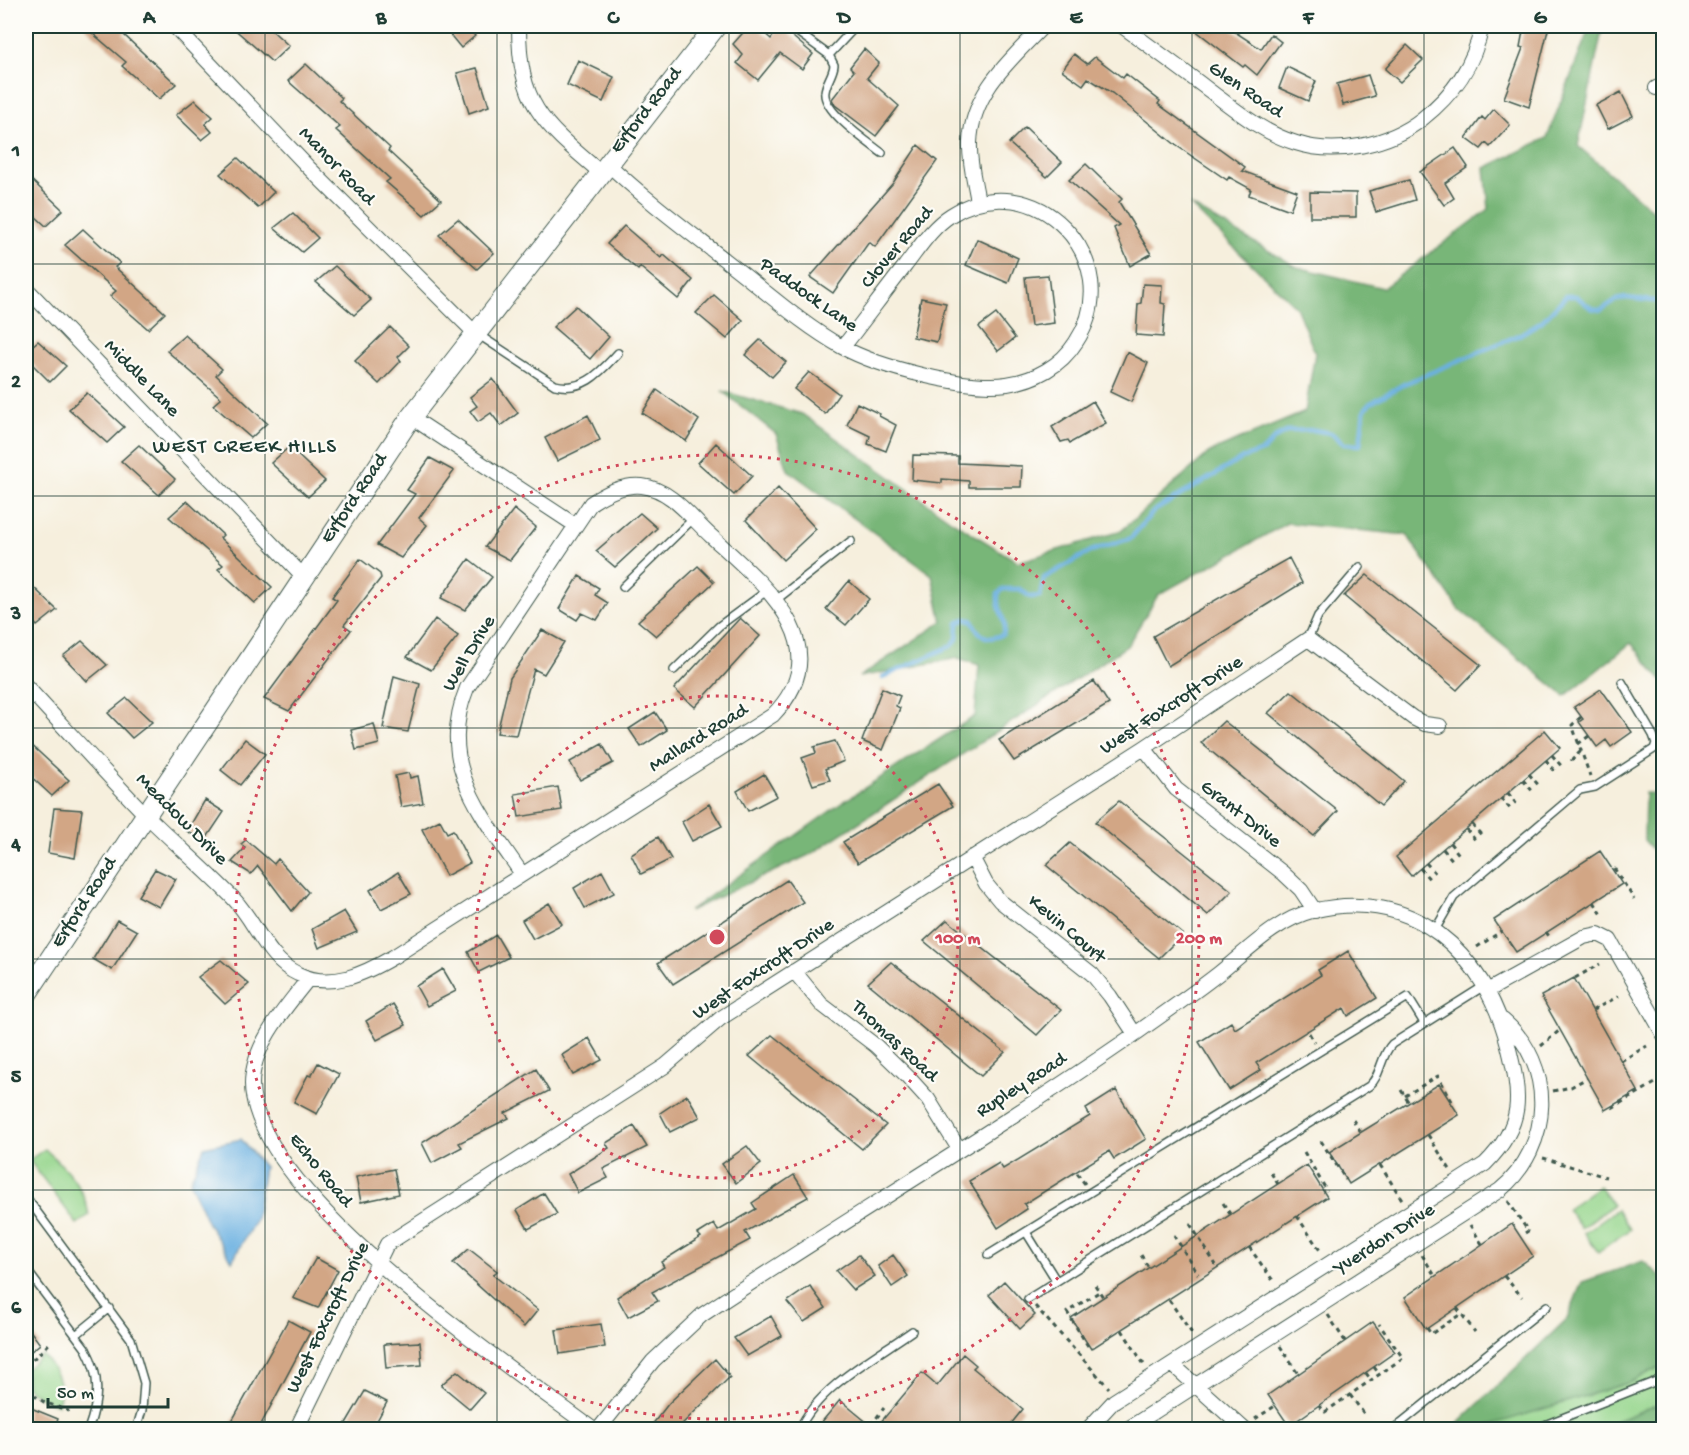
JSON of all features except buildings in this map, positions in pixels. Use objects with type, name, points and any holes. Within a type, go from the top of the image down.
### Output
[{"type":"street","name":"Manor Road","points":[[174,26],[310,169],[474,332]]},
{"type":"street","name":"Paddock Lane","points":[[519,26],[521,75],[533,106],[558,137],[603,167],[812,328],[843,347],[902,369],[992,385],[1025,381],[1039,375],[1067,354],[1084,328],[1090,301],[1090,279],[1079,245],[1067,229],[1043,210],[1009,200],[978,202]]},
{"type":"street","name":"Erford Road","points":[[26,996],[303,576],[411,417],[474,332],[716,26]]},
{"type":"street","points":[[978,202],[970,143],[973,119],[981,97],[989,84],[1043,26]]},
{"type":"street","name":"Glen Road","points":[[1122,26],[1261,128],[1298,144],[1332,147],[1386,139],[1415,124],[1435,108],[1464,75],[1482,26]]},
{"type":"street","name":"Clover Road","points":[[843,347],[938,225],[950,216],[978,202]]},
{"type":"street","name":"Middle Lane","points":[[26,288],[303,576]]},
{"type":"street","points":[[411,417],[575,525]]},
{"type":"street","name":"Mallard Road","points":[[309,978],[344,979],[377,966],[773,716],[782,706],[798,676],[800,653],[794,630],[772,595],[672,499],[654,489],[628,486],[604,494],[591,503],[575,525]]},
{"type":"street","name":"Well Drive","points":[[522,874],[486,821],[462,776],[455,743],[456,722],[467,688],[575,525]]},
{"type":"street","points":[[1308,639],[1419,722],[1440,726]]},
{"type":"street","name":"West Foxcroft Drive","points":[[296,1430],[387,1244],[665,1066],[722,1018],[1144,748],[1308,639]]},
{"type":"street","name":"Meadow Drive","points":[[26,686],[145,814],[235,900],[273,954],[287,968],[309,978]]},
{"type":"street","name":"Grant Drive","points":[[1144,748],[1176,789],[1283,873],[1301,890],[1314,911]]},
{"type":"street","name":"Kevin Court","points":[[972,857],[986,884],[1000,901],[1092,974],[1110,996],[1135,1034]]},
{"type":"street","name":"Rupley Road","points":[[596,1430],[653,1361],[702,1316],[1135,1034],[1275,929],[1314,911],[1376,909],[1409,917],[1435,930],[1464,955],[1486,989]]},
{"type":"street","points":[[1486,989],[1584,937],[1598,934],[1610,940],[1664,1035]]},
{"type":"street","name":"Thomas Road","points":[[794,971],[822,1004],[876,1046],[908,1077],[928,1099],[958,1149]]},
{"type":"street","name":"Echo Road","points":[[309,978],[260,1051],[252,1085],[255,1105],[270,1140],[316,1203],[378,1262],[596,1430]]},
{"type":"street","name":"Yverdon Drive","points":[[1087,1430],[1114,1401],[1485,1164],[1501,1148],[1514,1125],[1518,1106],[1516,1077],[1501,1019],[1486,989]]},
{"type":"street","name":"Yverdon Drive","points":[[1126,1430],[1463,1213],[1513,1178],[1536,1141],[1541,1120],[1542,1092],[1534,1061],[1524,1042],[1501,1019]]},
{"type":"street","points":[[1172,1364],[1250,1425]]},
{"type":"lane","points":[[789,26],[829,55],[834,65],[834,73],[825,92],[826,100],[833,112],[882,153]]},
{"type":"lane","points":[[829,55],[856,26]]},
{"type":"lane","points":[[474,332],[555,385],[565,387],[575,387],[587,382],[618,352]]},
{"type":"lane","points":[[623,587],[693,519]]},
{"type":"lane","points":[[674,670],[719,626],[772,595],[850,541]]},
{"type":"lane","points":[[1308,639],[1318,616],[1360,567]]},
{"type":"lane","points":[[1435,930],[1454,897],[1580,790],[1595,788],[1654,749],[1656,743],[1653,735],[1622,682]]},
{"type":"lane","points":[[1028,1299],[1056,1280],[1083,1267],[1368,1086],[1376,1078],[1388,1048],[1424,1023],[1486,989]]},
{"type":"lane","points":[[988,1255],[1408,997],[1424,1023]]},
{"type":"lane","points":[[26,1197],[131,1339],[140,1361],[144,1383],[142,1410],[136,1430]]},
{"type":"lane","points":[[1026,1232],[1056,1280]]},
{"type":"lane","points":[[26,1269],[76,1335],[93,1363],[98,1382],[95,1410],[88,1430]]},
{"type":"lane","points":[[1392,1430],[1547,1306]]},
{"type":"lane","points":[[76,1335],[109,1308]]},
{"type":"lane","points":[[799,1430],[812,1408],[825,1396],[912,1331]]},
{"type":"lane","points":[[1532,1430],[1664,1378]]},
{"type":"path","points":[[1581,717],[1572,725],[1590,776]]},
{"type":"path","points":[[1578,744],[1589,736]]},
{"type":"path","points":[[1571,760],[1581,752]]},
{"type":"path","points":[[1552,755],[1563,768]]},
{"type":"path","points":[[1546,760],[1556,773]]},
{"type":"path","points":[[1529,774],[1540,787]]},
{"type":"path","points":[[1523,780],[1534,793]]},
{"type":"path","points":[[1508,793],[1518,806]]},
{"type":"path","points":[[1501,798],[1512,811]]},
{"type":"path","points":[[1472,824],[1483,837]]},
{"type":"path","points":[[1466,829],[1477,842]]},
{"type":"path","points":[[1450,843],[1460,856]]},
{"type":"path","points":[[1443,849],[1454,862]]},
{"type":"path","points":[[1426,863],[1438,876]]},
{"type":"path","points":[[1420,868],[1431,881]]},
{"type":"path","points":[[1614,868],[1634,899]]},
{"type":"path","points":[[1594,902],[1603,916]]},
{"type":"path","points":[[1477,946],[1502,931]]},
{"type":"path","points":[[1575,978],[1600,964]]},
{"type":"path","points":[[1593,1011],[1619,996]]},
{"type":"path","points":[[1539,1047],[1560,1030]]},
{"type":"path","points":[[1309,1033],[1315,1043]]},
{"type":"path","points":[[1621,1061],[1647,1046]]},
{"type":"path","points":[[1405,1096],[1438,1076],[1454,1105]]},
{"type":"path","points":[[1555,1090],[1571,1087],[1587,1078]]},
{"type":"path","points":[[1612,1108],[1664,1078]]},
{"type":"path","points":[[1401,1090],[1409,1102]]},
{"type":"path","points":[[1353,1120],[1361,1132]]},
{"type":"path","points":[[1428,1135],[1450,1170]]},
{"type":"path","points":[[1321,1141],[1346,1180]]},
{"type":"path","points":[[1304,1152],[1327,1191]]},
{"type":"path","points":[[1543,1158],[1606,1177]]},
{"type":"path","points":[[1380,1165],[1402,1201]]},
{"type":"path","points":[[1077,1173],[1085,1184]]},
{"type":"path","points":[[1271,1173],[1278,1184]]},
{"type":"path","points":[[1503,1194],[1528,1231],[1525,1233]]},
{"type":"path","points":[[1223,1203],[1230,1214]]},
{"type":"path","points":[[1463,1213],[1482,1244]]},
{"type":"path","points":[[1297,1216],[1321,1252]]},
{"type":"path","points":[[1190,1224],[1216,1265]]},
{"type":"path","points":[[1174,1235],[1198,1274]]},
{"type":"path","points":[[1249,1247],[1273,1282]]},
{"type":"path","points":[[1418,1249],[1435,1276]]},
{"type":"path","points":[[1141,1255],[1149,1268]]},
{"type":"path","points":[[1504,1276],[1522,1296]]},
{"type":"path","points":[[1095,1285],[1103,1297]]},
{"type":"path","points":[[1088,1346],[1067,1312],[1099,1292]]},
{"type":"path","points":[[1028,1299],[1112,1392]]},
{"type":"path","points":[[1169,1300],[1192,1335]]},
{"type":"path","points":[[1457,1308],[1475,1332]]},
{"type":"path","points":[[1324,1309],[1345,1341]]},
{"type":"path","points":[[1427,1328],[1431,1334],[1461,1314]]},
{"type":"path","points":[[1319,1405],[1325,1412],[1402,1358],[1379,1324]]},
{"type":"path","points":[[1122,1330],[1144,1365]]},
{"type":"path","points":[[1276,1340],[1298,1374]]},
{"type":"path","points":[[26,1366],[50,1343]]},
{"type":"path","points":[[1374,1367],[1379,1374]]},
{"type":"path","points":[[1366,1372],[1371,1380]]},
{"type":"path","points":[[26,1390],[44,1402],[69,1411]]},
{"type":"path","points":[[1350,1395],[1365,1415]]},
{"type":"path","points":[[1250,1425],[1275,1406]]},
{"type":"path","points":[[871,1425],[884,1408]]},
{"type":"green space","points":[[1590,26],[1603,26],[1578,146],[1656,213],[1663,207],[1663,682],[1631,643],[1565,696],[1458,608],[1407,535],[1287,523],[1158,595],[1127,646],[811,854],[689,911],[843,802],[975,716],[979,665],[958,658],[859,677],[942,622],[932,575],[788,470],[776,434],[722,391],[802,414],[952,521],[1018,562],[1121,531],[1210,452],[1305,412],[1315,353],[1296,307],[1190,205],[1297,267],[1383,288],[1489,209],[1485,168],[1547,138]]},
{"type":"green space","points":[[1645,793],[1663,794],[1663,862],[1644,840]]},
{"type":"green space","points":[[45,1149],[67,1171],[83,1195],[89,1215],[77,1224],[29,1160]]},
{"type":"green space","points":[[1599,1186],[1613,1205],[1581,1228],[1567,1209]]},
{"type":"green space","points":[[1617,1209],[1630,1229],[1598,1252],[1584,1233]]},
{"type":"green space","points":[[1643,1261],[1663,1278],[1663,1365],[1631,1382],[1478,1429],[1452,1429],[1567,1319],[1582,1282]]},
{"type":"green space","points":[[1663,1308],[1663,1429],[1474,1429]]},
{"type":"green space","points":[[42,1355],[58,1378],[60,1398],[58,1405],[44,1400],[26,1387],[26,1369]]},
{"type":"green space","points":[[1663,1401],[1663,1429],[1596,1429],[1661,1403]]},
{"type":"water","points":[[241,1139],[264,1167],[256,1219],[232,1261],[208,1224],[190,1182],[204,1147]]},
{"type":"waterway","points":[[883,677],[951,646],[957,639],[958,623],[965,619],[972,620],[977,630],[984,636],[992,638],[1003,634],[1004,624],[998,599],[998,594],[1003,589],[1020,589],[1030,597],[1040,596],[1044,578],[1091,551],[1131,538],[1154,511],[1243,458],[1264,450],[1275,438],[1288,431],[1314,430],[1331,433],[1344,444],[1360,445],[1364,411],[1369,404],[1404,384],[1519,335],[1542,321],[1566,296],[1576,296],[1591,308],[1601,310],[1616,300],[1626,298],[1664,302]]},
{"type":"waterway","points":[[1652,1430],[1664,1423]]},
{"type":"district","name":"WEST CREEK HILLS","points":[[245,448]]}]
